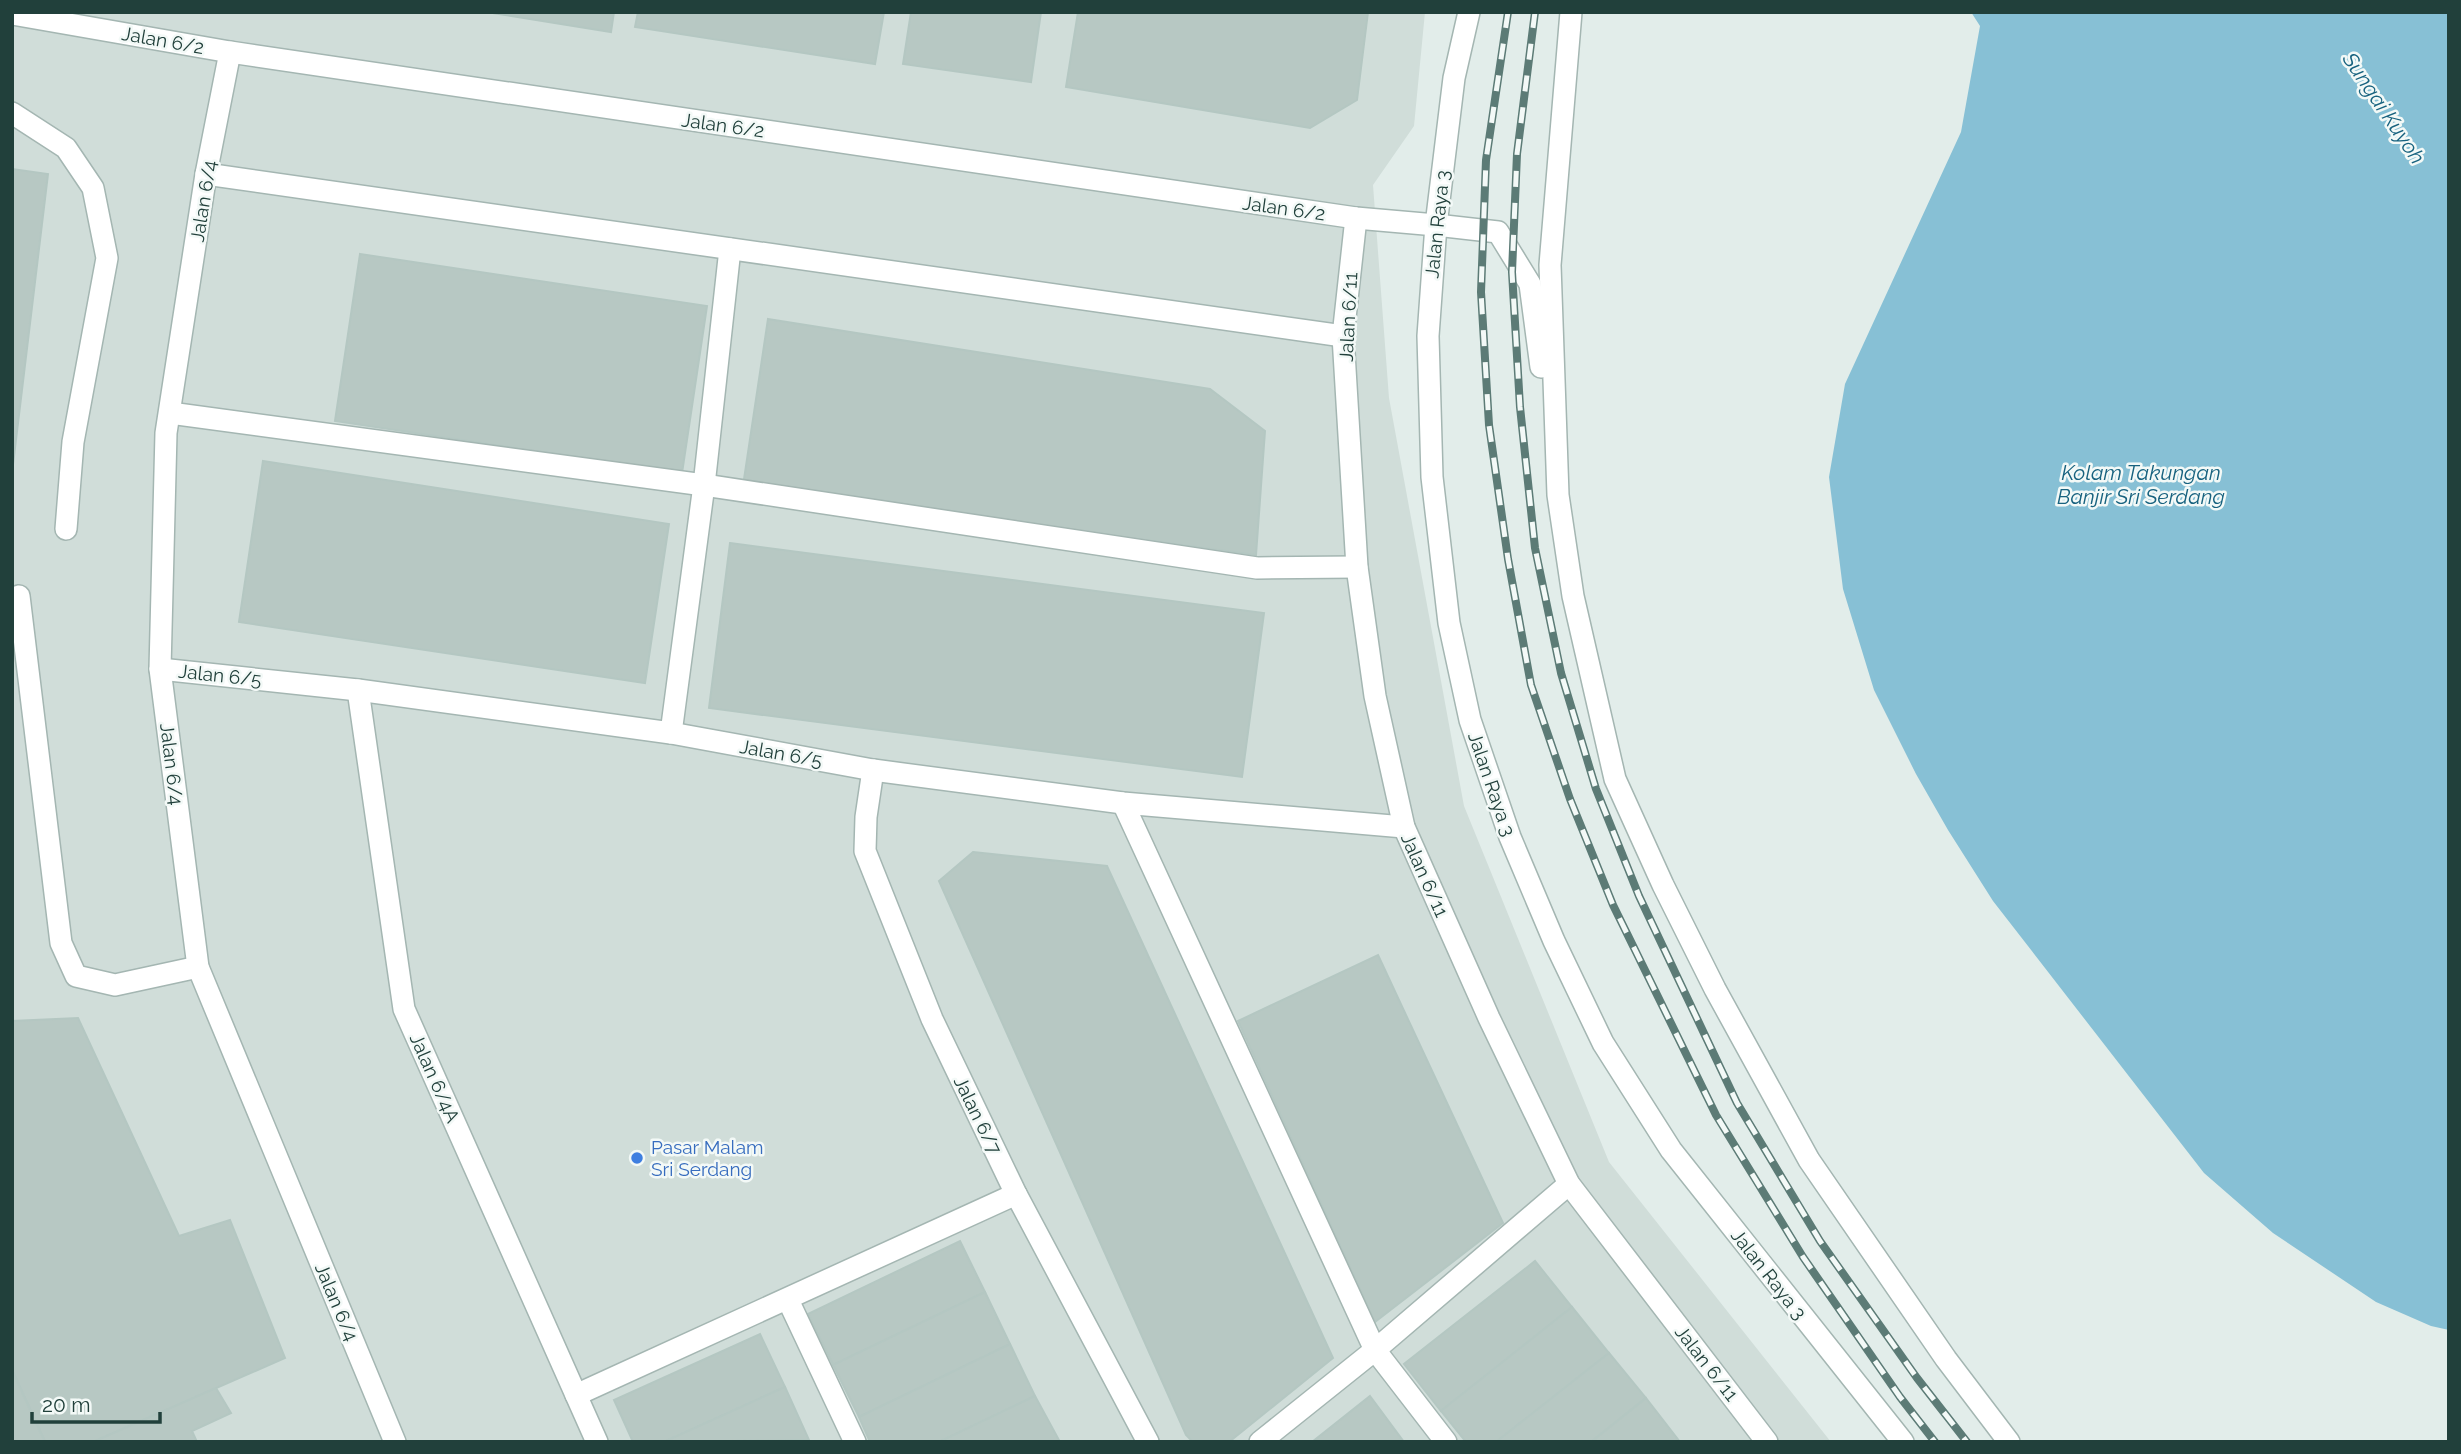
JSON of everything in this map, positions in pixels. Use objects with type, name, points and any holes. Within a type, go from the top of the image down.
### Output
[{"type":"street","name":"Jalan Raya 3","points":[[1469,12],[1454,78],[1436,225],[1428,336],[1432,477],[1449,623],[1470,720],[1510,837],[1554,941],[1603,1043],[1671,1150],[1903,1442]]},
{"type":"street","points":[[1571,12],[1550,265],[1558,495],[1573,596],[1615,779],[1662,885],[1715,989],[1809,1160],[1946,1359],[2009,1442]]},
{"type":"street","name":"Jalan 6/2","points":[[12,14],[230,52],[1356,218],[1498,232],[1530,284],[1558,495]]},
{"type":"street","name":"Jalan 6/4","points":[[230,52],[206,174],[166,433],[159,669],[198,967],[395,1442]]},
{"type":"street","points":[[12,113],[66,148],[93,188],[107,258],[73,442],[66,529]]},
{"type":"street","points":[[206,174],[1343,336]]},
{"type":"street","name":"Jalan 6/11","points":[[1356,218],[1343,336],[1357,567],[1375,696],[1404,827],[1489,1017],[1569,1184],[1767,1442]]},
{"type":"street","points":[[671,733],[704,485],[730,249]]},
{"type":"street","points":[[170,413],[704,485],[1256,568],[1357,567]]},
{"type":"street","points":[[19,596],[61,943],[76,976],[115,985],[198,967]]},
{"type":"street","name":"Jalan 6/5","points":[[159,669],[358,690],[671,733],[873,770],[1123,803],[1404,827]]},
{"type":"street","name":"Jalan 6/4A","points":[[358,690],[404,1009],[597,1442]]},
{"type":"street","name":"Jalan 6/7","points":[[873,770],[866,817],[865,851],[932,1019],[1016,1194],[1148,1442]]},
{"type":"street","points":[[1123,803],[1375,1350],[1446,1442]]},
{"type":"street","points":[[1260,1442],[1375,1350],[1569,1184]]},
{"type":"street","points":[[576,1395],[1016,1194]]},
{"type":"street","points":[[788,1300],[855,1442]]},
{"type":"shaded area","points":[[12,12],[1425,12],[1414,126],[1373,185],[1389,398],[1464,806],[1609,1162],[1831,1442],[12,1442]]},
{"type":"water","name":"Kolam Takungan Banjir Sri Serdang","points":[[1971,12],[2449,12],[2449,1330],[2431,1326],[2376,1302],[2273,1233],[2204,1173],[1993,901],[1916,774],[1874,690],[1843,589],[1829,477],[1845,384],[1961,132],[1980,26]]},
{"type":"building","points":[[486,12],[614,12],[611,32]]},
{"type":"building","points":[[638,12],[884,12],[875,64],[635,27]]},
{"type":"building","points":[[911,12],[1041,12],[1031,82],[903,64]]},
{"type":"building","points":[[1078,12],[1368,12],[1357,100],[1310,128],[1066,87]]},
{"type":"building","points":[[12,169],[48,174],[12,473]]},
{"type":"building","points":[[360,254],[707,306],[682,473],[335,421]]},
{"type":"building","points":[[768,319],[1210,389],[1265,431],[1256,555],[743,486]]},
{"type":"building","points":[[263,461],[669,524],[645,683],[239,622]]},
{"type":"building","points":[[730,543],[1264,613],[1242,777],[709,708]]},
{"type":"building","points":[[973,852],[1107,866],[1333,1358],[1229,1442],[1193,1442],[1186,1435],[939,881]]},
{"type":"building","points":[[1378,955],[1503,1223],[1375,1322],[1238,1021]]},
{"type":"building","points":[[78,1018],[179,1236],[230,1220],[285,1358],[93,1442],[45,1442],[12,1370],[12,1021]]},
{"type":"building","points":[[960,1241],[985,1292],[833,1365],[808,1314]]},
{"type":"building","points":[[1535,1261],[1572,1307],[1441,1411],[1404,1364]]},
{"type":"building","points":[[985,1292],[1010,1344],[859,1417],[833,1365]]},
{"type":"building","points":[[1572,1307],[1609,1353],[1496,1442],[1466,1442],[1441,1411]]},
{"type":"building","points":[[760,1334],[785,1387],[664,1442],[633,1442],[614,1400]]},
{"type":"building","points":[[1010,1344],[1035,1396],[939,1442],[870,1442],[859,1417]]},
{"type":"building","points":[[1609,1353],[1646,1398],[1591,1442],[1496,1442]]},
{"type":"building","points":[[12,1370],[45,1442],[12,1442]]},
{"type":"building","points":[[785,1387],[809,1440],[664,1442]]},
{"type":"building","points":[[216,1388],[231,1413],[192,1431],[197,1442],[93,1442]]},
{"type":"building","points":[[1035,1396],[1060,1442],[939,1442]]},
{"type":"building","points":[[1370,1396],[1404,1442],[1312,1442]]},
{"type":"building","points":[[1646,1398],[1680,1442],[1591,1442]]},
{"type":"railway","points":[[1508,12],[1486,160],[1481,292],[1489,425],[1508,559],[1531,685],[1570,799],[1613,905],[1716,1115],[1803,1257],[1900,1397],[1935,1442]]},
{"type":"railway","points":[[1535,12],[1517,154],[1512,272],[1520,407],[1535,548],[1561,673],[1596,789],[1639,896],[1737,1103],[1820,1241],[1917,1378],[1967,1442]]},
{"type":"place","name":"Pasar Malam Sri Serdang","points":[[637,1158]]},
{"type":"water label","name":"Sungai Kuyoh","points":[[2384,108]]}]
